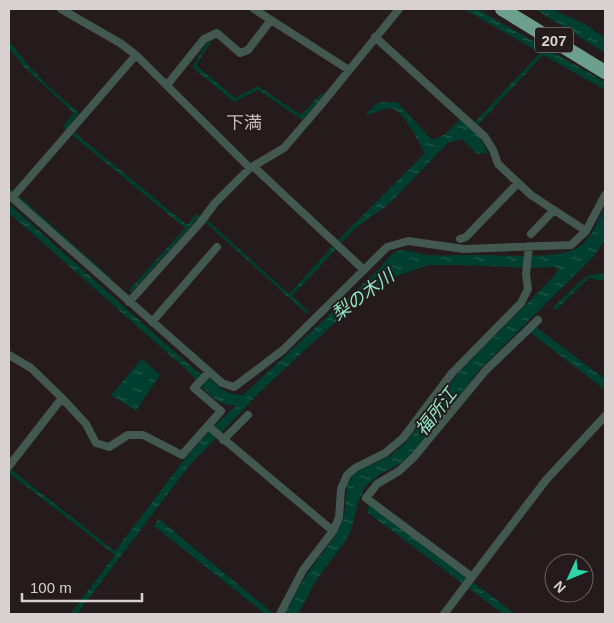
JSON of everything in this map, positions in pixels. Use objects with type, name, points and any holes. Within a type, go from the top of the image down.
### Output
[{"type":"highway","name":"207","points":[[502,9],[605,72]]},
{"type":"street","points":[[61,9],[120,43],[136,55],[364,270]]},
{"type":"street","points":[[254,9],[349,70]]},
{"type":"street","points":[[129,302],[215,203],[253,167],[284,148],[399,9]]},
{"type":"street","points":[[167,86],[204,39],[217,33],[240,53],[248,50],[271,20]]},
{"type":"street","points":[[375,37],[485,137],[493,150],[498,164],[531,195],[586,231]]},
{"type":"street","points":[[136,55],[13,195],[129,302],[209,372],[222,383],[234,387],[283,350],[387,248],[408,241],[464,249],[571,245],[586,231],[605,195]]},
{"type":"street","points":[[460,239],[466,237],[518,183]]},
{"type":"street","points":[[531,234],[554,210]]},
{"type":"street","points":[[280,614],[304,570],[333,531],[339,518],[341,490],[347,475],[355,468],[385,453],[403,438],[452,373],[520,303],[528,289],[526,274],[529,246]]},
{"type":"street","points":[[152,322],[217,247]]},
{"type":"street","points":[[472,576],[366,498],[377,484],[399,471],[414,457],[486,370],[538,320]]},
{"type":"street","points":[[9,355],[31,368],[62,398],[86,424],[96,442],[109,447],[128,435],[143,435],[182,455],[222,411],[194,388],[209,372]]},
{"type":"street","points":[[9,466],[62,398]]},
{"type":"street","points":[[223,440],[248,415]]},
{"type":"street","points":[[444,614],[546,480],[605,416]]},
{"type":"street","points":[[208,426],[333,531]]},
{"type":"water","points":[[464,9],[477,9],[605,82],[605,90],[543,55],[473,130],[478,134],[488,153],[477,154],[462,139],[448,143],[389,204],[358,226],[340,244],[337,241],[425,153],[402,115],[397,111],[386,109],[367,116],[367,113],[379,102],[397,102],[432,140],[444,135],[459,120],[470,127],[540,53]]},
{"type":"water","points":[[535,9],[555,9],[585,24],[605,38],[605,53]]},
{"type":"water","points":[[9,41],[47,85],[79,113],[67,131],[63,127],[74,113],[25,68],[9,48]]},
{"type":"water","points":[[212,41],[196,65],[235,98],[258,86],[301,115],[321,94],[324,95],[302,120],[258,90],[234,102],[192,67],[207,43]]},
{"type":"water","points":[[74,132],[187,225],[196,214],[207,220],[289,294],[333,246],[336,249],[292,296],[309,312],[307,314],[206,223],[197,219],[131,293],[129,290],[185,228],[72,135]]},
{"type":"water","points":[[9,204],[195,370],[225,391],[237,395],[243,395],[397,251],[405,250],[427,255],[530,256],[558,254],[579,247],[588,239],[605,206],[605,239],[594,256],[480,369],[415,452],[379,475],[366,486],[359,500],[351,530],[344,543],[317,579],[298,614],[284,614],[307,574],[335,536],[344,518],[347,485],[354,473],[390,456],[406,442],[460,371],[553,277],[558,270],[555,267],[428,265],[392,278],[359,300],[262,390],[189,466],[77,614],[70,614],[115,555],[9,473],[9,468],[115,551],[184,460],[213,427],[236,406],[222,403],[210,395],[190,373],[9,213]]},
{"type":"water","points":[[605,273],[605,280],[589,278],[556,310],[553,307],[588,275]]},
{"type":"water","points":[[536,327],[605,379],[605,390],[531,333]]},
{"type":"water","points":[[142,359],[160,375],[136,411],[111,395]]},
{"type":"water","points":[[369,504],[515,614],[503,614],[367,512]]},
{"type":"water","points":[[159,519],[274,614],[265,614],[154,526]]},
{"type":"waterway","points":[[9,189],[111,280]]},
{"type":"district","name":"下満","points":[[244,123]]},
{"type":"water label","name":"梨の木川","points":[[363,295]]},
{"type":"water label","name":"福所江","points":[[436,412]]}]
